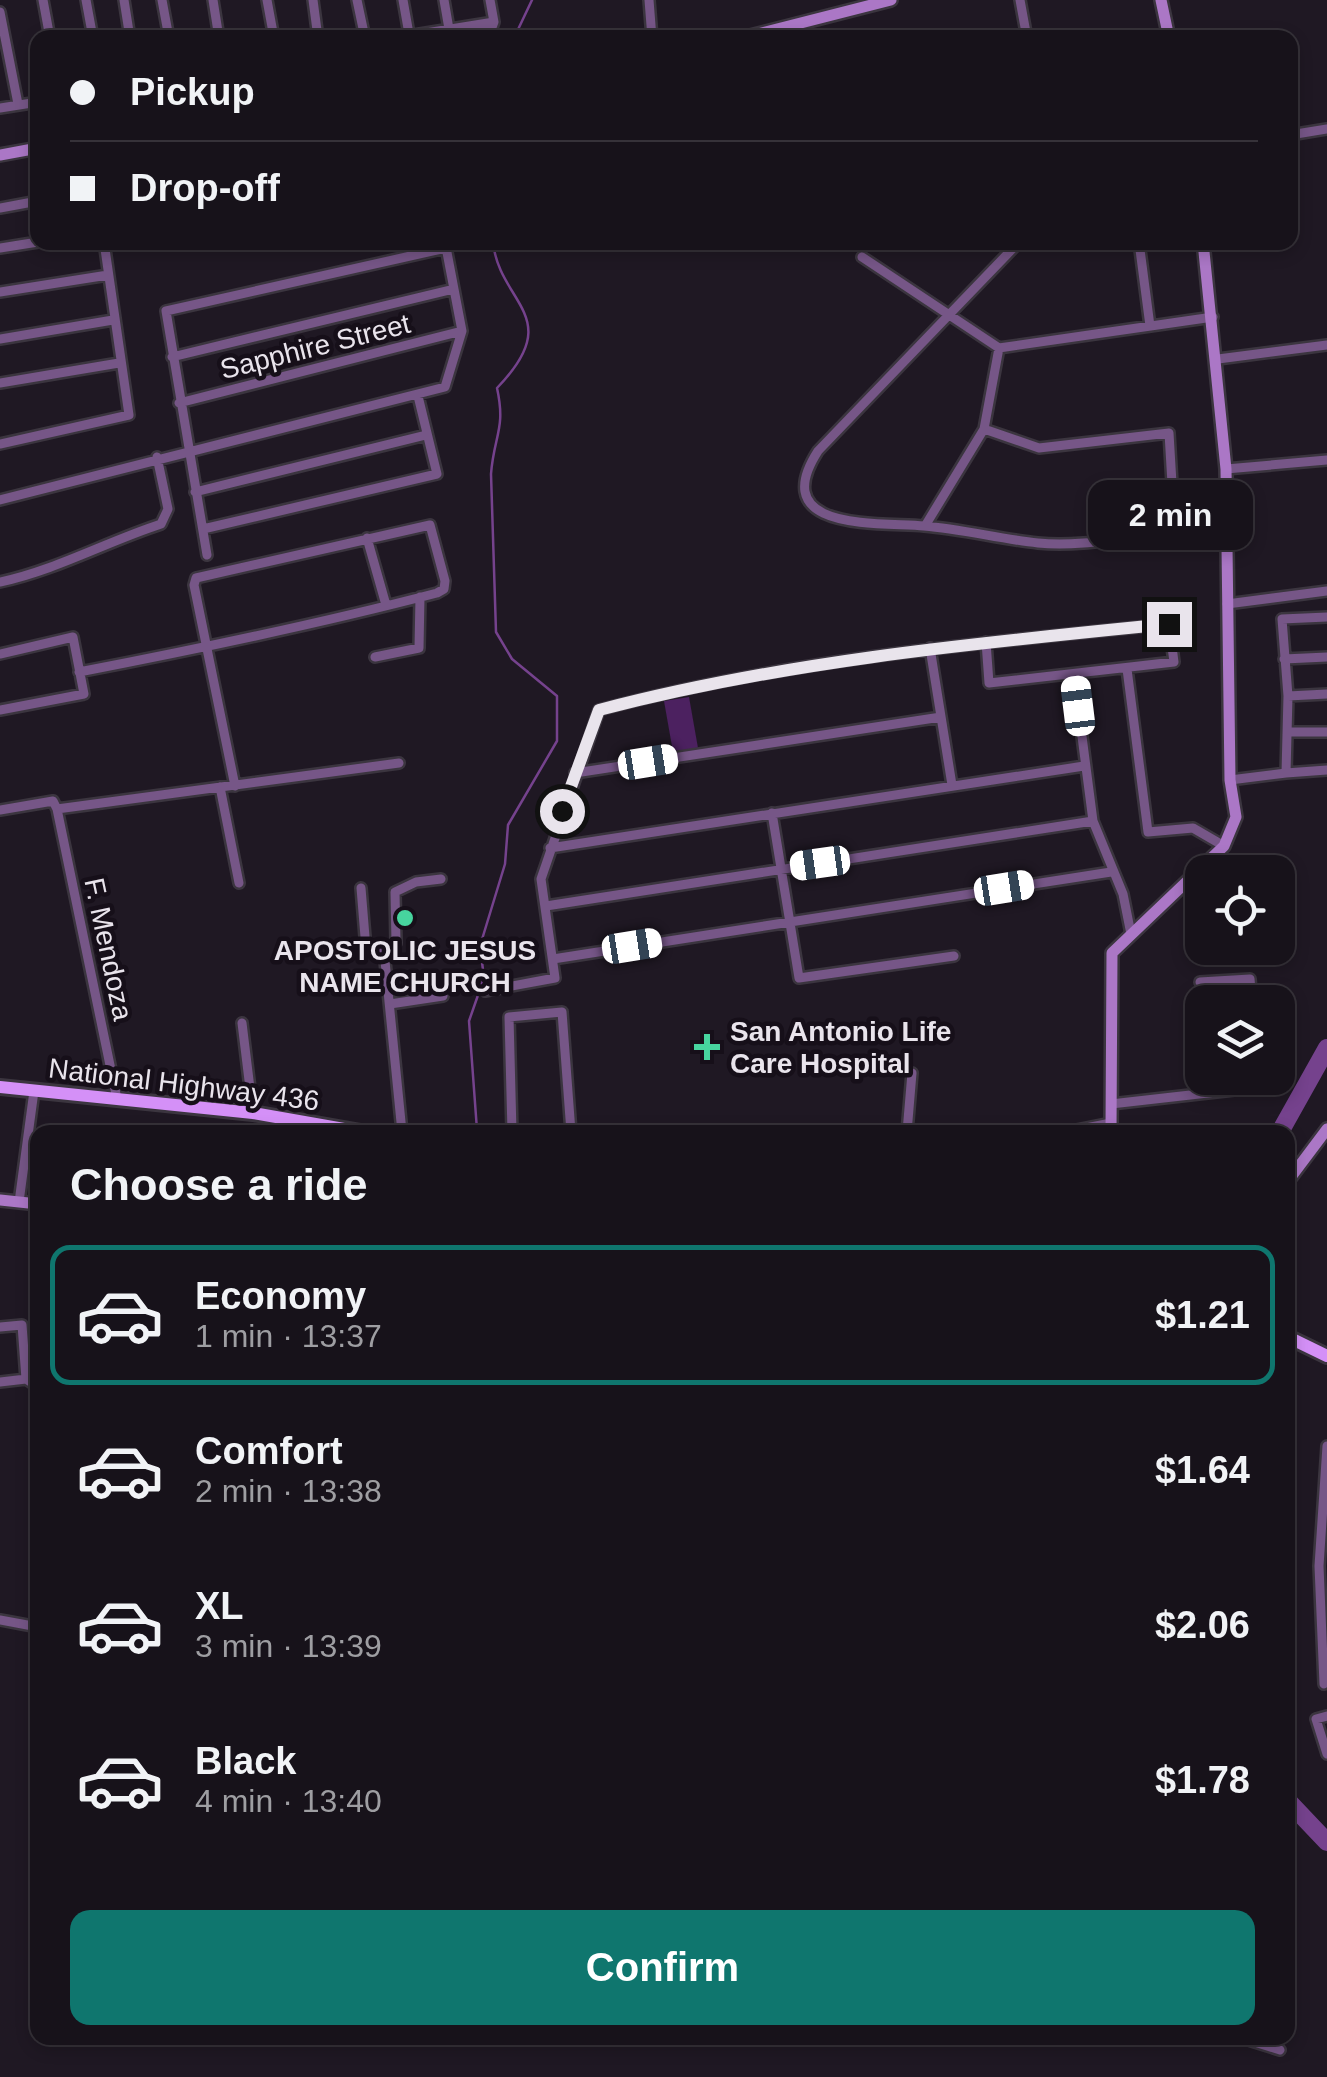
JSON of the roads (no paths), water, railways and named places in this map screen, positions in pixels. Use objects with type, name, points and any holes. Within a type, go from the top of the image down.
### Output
[{"type":"main road","name":"National Highway 436","points":[[0,1088],[117,1098],[319,1125]]},
{"type":"main road","points":[[1295,1340],[1327,1356]]},
{"type":"street","points":[[42,0],[48,30]]},
{"type":"street","points":[[86,0],[92,30]]},
{"type":"street","points":[[124,0],[129,30]]},
{"type":"street","points":[[162,0],[167,30]]},
{"type":"street","points":[[213,0],[219,30]]},
{"type":"street","points":[[267,0],[273,30]]},
{"type":"street","points":[[312,0],[317,30]]},
{"type":"street","points":[[358,0],[364,30]]},
{"type":"street","points":[[403,0],[408,30]]},
{"type":"street","points":[[444,0],[450,29]]},
{"type":"street","points":[[490,0],[494,22],[491,30]]},
{"type":"street","points":[[649,0],[651,30]]},
{"type":"street","points":[[773,30],[890,0]]},
{"type":"street","points":[[1020,0],[1026,30]]},
{"type":"street","points":[[1161,0],[1167,30]]},
{"type":"street","points":[[0,12],[18,104]]},
{"type":"street","points":[[442,30],[494,22]]},
{"type":"street","points":[[0,108],[30,103]]},
{"type":"street","points":[[1298,134],[1327,129]]},
{"type":"street","points":[[0,155],[30,149]]},
{"type":"street","points":[[0,208],[30,202]]},
{"type":"street","points":[[0,248],[30,243]]},
{"type":"street","points":[[0,444],[128,416],[105,250]]},
{"type":"street","points":[[208,555],[186,452],[166,311],[424,250]]},
{"type":"street","points":[[0,500],[157,457],[445,387],[462,331],[446,250]]},
{"type":"street","points":[[984,429],[1039,448],[1169,432],[1175,534],[1042,543],[925,526],[842,522],[809,500],[803,486],[818,451],[1011,250]]},
{"type":"street","points":[[1140,250],[1150,326]]},
{"type":"street","points":[[1111,1125],[1112,953],[1224,846],[1236,817],[1230,780],[1226,469],[1205,250]]},
{"type":"street","points":[[862,257],[999,348],[1212,317]]},
{"type":"street","points":[[0,292],[108,275]]},
{"type":"street","points":[[172,357],[454,290]]},
{"type":"street","points":[[0,339],[113,320]]},
{"type":"street","name":"Sapphire Street","points":[[180,404],[462,331]]},
{"type":"street","points":[[1218,360],[1327,345]]},
{"type":"street","points":[[925,526],[984,429],[999,348]]},
{"type":"street","points":[[0,382],[119,363]]},
{"type":"street","points":[[203,529],[437,474],[418,396]]},
{"type":"street","points":[[195,492],[426,435]]},
{"type":"street","points":[[0,582],[45,572],[88,548],[161,524],[168,509],[157,457]]},
{"type":"street","points":[[1226,469],[1327,460]]},
{"type":"street","points":[[79,672],[206,644],[386,606],[444,589],[430,525],[196,578],[206,644],[235,786]]},
{"type":"street","points":[[366,538],[386,606]]},
{"type":"street","points":[[1227,604],[1327,591]]},
{"type":"street","points":[[375,657],[419,648],[423,640],[420,597]]},
{"type":"street","points":[[1284,598],[1286,773]]},
{"type":"street","points":[[1282,620],[1327,617]]},
{"type":"street","points":[[485,991],[555,978],[541,879],[599,710],[675,690],[930,648],[986,642],[1169,624],[1174,662],[989,682],[986,642]]},
{"type":"street","points":[[0,654],[72,637],[84,694],[0,710]]},
{"type":"street","points":[[930,648],[952,784]]},
{"type":"street","points":[[1284,659],[1327,656]]},
{"type":"street","points":[[1128,669],[1148,832],[1193,828],[1224,846]]},
{"type":"street","points":[[1074,675],[1093,822],[1123,894],[1131,934]]},
{"type":"street","points":[[1288,696],[1327,694]]},
{"type":"street","points":[[575,773],[941,717]]},
{"type":"street","points":[[1287,732],[1327,732]]},
{"type":"street","points":[[0,810],[53,801],[57,809],[399,763]]},
{"type":"street","points":[[550,848],[1084,766]]},
{"type":"street","points":[[1230,780],[1327,770]]},
{"type":"street","points":[[220,788],[239,883]]},
{"type":"street","name":"F. Mendoza","points":[[57,809],[117,1098]]},
{"type":"street","points":[[772,813],[799,978],[954,956]]},
{"type":"street","points":[[546,906],[1093,822]]},
{"type":"street","points":[[553,959],[1111,872]]},
{"type":"street","points":[[362,888],[366,949],[384,951],[396,943],[395,892],[416,882],[440,879]]},
{"type":"street","points":[[384,951],[401,1125]]},
{"type":"street","points":[[1200,982],[1250,979],[1251,985]]},
{"type":"street","points":[[390,1004],[443,996]]},
{"type":"street","points":[[512,1125],[509,1017],[562,1012],[570,1125]]},
{"type":"street","points":[[242,1022],[253,1114]]},
{"type":"street","points":[[908,1125],[912,1074]]},
{"type":"street","points":[[19,1202],[34,1091]]},
{"type":"street","points":[[1112,1104],[1191,1095]]},
{"type":"street","points":[[1295,1172],[1327,1129]]},
{"type":"street","points":[[0,1200],[30,1203]]},
{"type":"street","points":[[0,1328],[22,1325],[26,1379]]},
{"type":"street","points":[[0,1382],[30,1381]]},
{"type":"street","points":[[1324,1684],[1325,1580],[1319,1566],[1327,1446]]},
{"type":"street","points":[[0,1620],[30,1626]]},
{"type":"street","points":[[1327,1716],[1316,1719],[1327,1754]]},
{"type":"street","points":[[1264,2045],[1280,2050]]},
{"type":"waterway","points":[[518,30],[532,0]]},
{"type":"waterway","points":[[477,1125],[469,1021],[484,978],[480,946],[505,864],[508,825],[557,741],[557,696],[512,659],[496,632],[491,474],[500,423],[497,388],[517,364],[527,344],[528,327],[495,250]]},
{"type":"waterway","points":[[1284,1125],[1327,1048]]},
{"type":"waterway","points":[[1295,1808],[1327,1842]]},
{"type":"place","name":"APOSTOLIC JESUS NAME CHURCH","points":[[405,918]]},
{"type":"place","name":"San Antonio Life Care Hospital","points":[[707,1047]]}]
